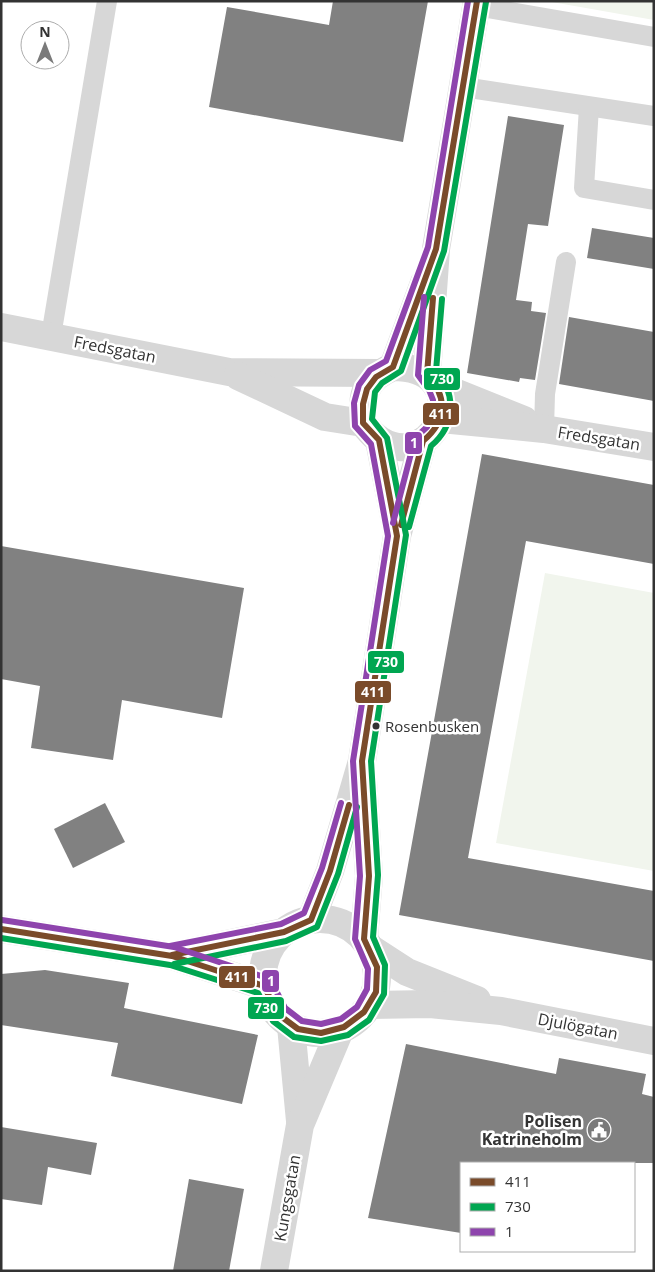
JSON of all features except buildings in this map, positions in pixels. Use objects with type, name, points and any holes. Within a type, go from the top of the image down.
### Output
[{"type":"street","points":[[432,380],[436,249],[477,4]]},
{"type":"street","points":[[398,536],[363,399],[370,383],[386,370],[436,249]]},
{"type":"street","name":"Fredsgatan","points":[[1,327],[229,372],[386,370]]},
{"type":"street","points":[[371,432],[395,446],[409,446],[423,441],[434,432],[441,419],[442,398],[432,380],[411,367],[386,370]]},
{"type":"street","name":"Fredsgatan","points":[[229,372],[325,417],[371,432]]},
{"type":"street","name":"Fredsgatan","points":[[432,380],[544,429]]},
{"type":"street","name":"Fredsgatan","points":[[441,419],[544,429],[654,447]]},
{"type":"street","points":[[311,920],[330,871],[362,761],[398,536],[423,441]]},
{"type":"street","points":[[284,932],[266,956],[263,970],[264,986],[276,1013],[291,1026],[314,1033],[340,1030],[357,1021],[370,1005],[378,977],[367,943],[369,876],[362,761]]},
{"type":"street","points":[[172,956],[284,932],[311,920],[335,921],[349,927],[367,943]]},
{"type":"street","points":[[1,930],[172,956],[264,986]]},
{"type":"street","name":"Djulögatan","points":[[367,943],[407,972],[501,1011]]},
{"type":"street","name":"Djulögatan","points":[[370,1005],[430,1004],[501,1011],[654,1041]]},
{"type":"street","name":"Kungsgatan","points":[[291,1026],[300,1125]]},
{"type":"street","name":"Kungsgatan","points":[[274,1271],[300,1125],[340,1030]]},
{"type":"lane","points":[[51,336],[107,1]]},
{"type":"lane","points":[[477,4],[654,36]]},
{"type":"lane","points":[[463,87],[654,116]]},
{"type":"lane","points":[[589,107],[584,188],[654,200]]},
{"type":"lane","points":[[544,429],[545,394],[566,262]]},
{"type":"shaded area","points":[[546,1],[654,1],[654,20]]},
{"type":"shaded area","points":[[545,573],[654,593],[654,871],[496,843]]},
{"type":"transit line","name":"1","points":[[2,920],[174,947],[267,978],[271,981],[285,1008],[302,1021],[321,1024],[341,1019],[357,1007],[367,989],[368,969],[355,939],[360,876],[353,761],[388,536],[371,444],[355,426],[354,403],[359,385],[370,370],[386,361],[428,247],[468,1]]},
{"type":"transit line","name":"411","points":[[1,929],[172,956],[264,986],[278,1014],[298,1029],[321,1033],[344,1027],[364,1012],[376,992],[377,967],[364,939],[369,876],[362,761],[397,536],[379,440],[363,423],[363,404],[367,389],[376,377],[393,367],[436,249],[477,1]]},
{"type":"transit line","name":"730","points":[[1,938],[170,965],[258,993],[273,1021],[294,1037],[321,1041],[348,1035],[369,1020],[384,994],[385,965],[373,937],[378,875],[371,761],[406,535],[387,438],[372,419],[375,392],[382,383],[401,371],[444,251],[486,2]]},
{"type":"transit line","name":"1","points":[[393,523],[415,438],[427,427],[433,410],[433,400],[429,390],[418,375],[424,297]]},
{"type":"transit line","name":"411","points":[[401,525],[423,441],[437,425],[442,409],[439,391],[427,374],[433,298]]},
{"type":"transit line","name":"730","points":[[409,527],[431,446],[439,438],[449,420],[450,400],[443,380],[436,371],[442,299]]},
{"type":"transit line","name":"1","points":[[170,946],[281,924],[304,913],[322,868],[341,803]]},
{"type":"transit line","name":"411","points":[[172,955],[284,932],[311,920],[330,871],[349,805]]},
{"type":"transit line","name":"730","points":[[174,964],[286,941],[317,927],[338,874],[357,807]]},
{"type":"place","name":"Rosenbusken","points":[[376,726]]},
{"type":"place","name":"Polisen Katrineholm","points":[[599,1130]]}]
